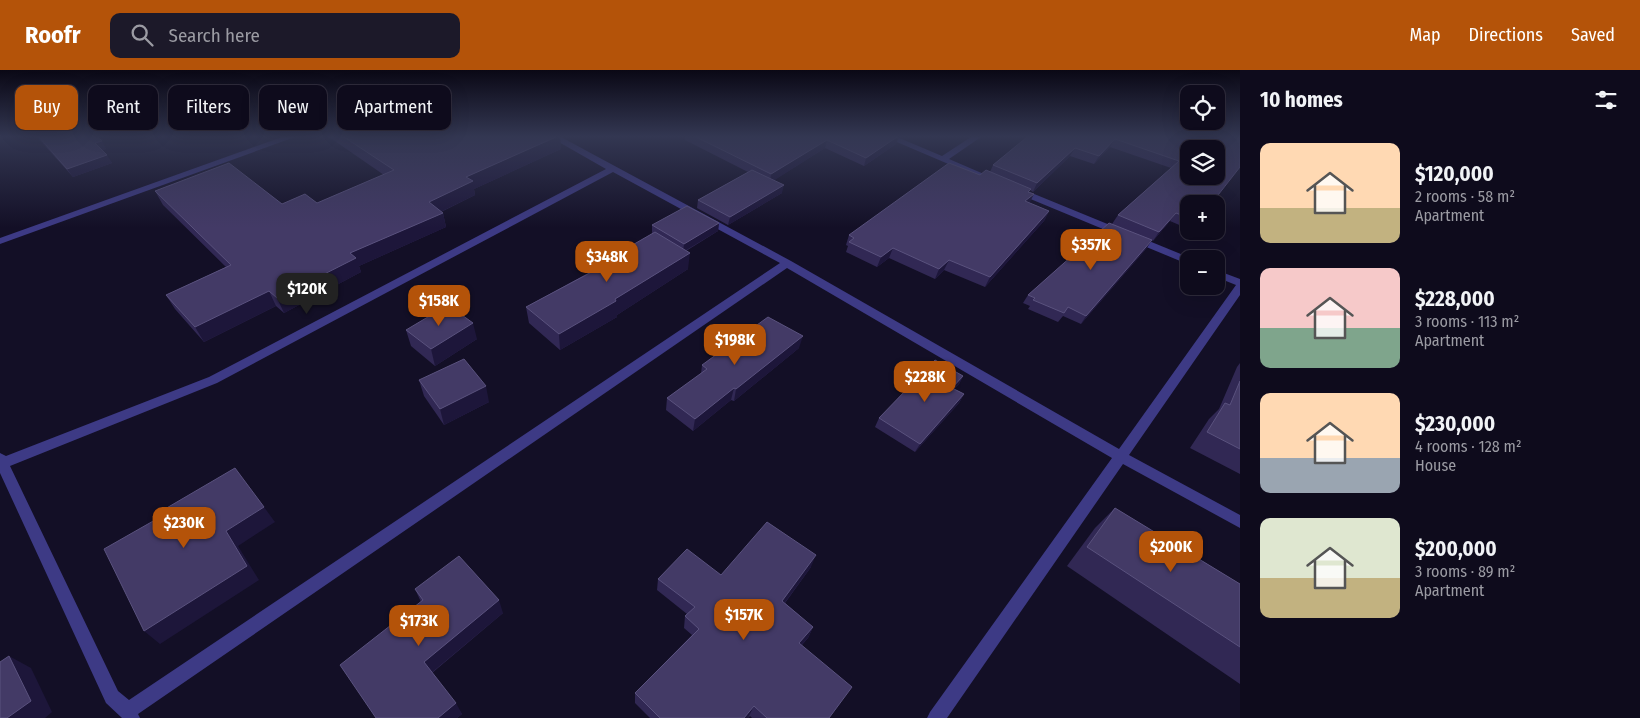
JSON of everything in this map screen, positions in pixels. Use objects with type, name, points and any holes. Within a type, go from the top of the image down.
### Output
[{"type":"street","points":[[0,241],[207,167]]},
{"type":"street","points":[[609,167],[787,263],[1120,456],[1240,522]]},
{"type":"street","points":[[963,167],[1180,258]]},
{"type":"street","points":[[612,169],[213,380],[1,460],[112,696],[129,715],[787,263]]},
{"type":"street","points":[[1225,277],[1240,283]]},
{"type":"street","points":[[936,718],[1240,287]]},
{"type":"building","points":[[218,167],[234,167],[282,204],[305,194],[317,203],[394,170],[390,167],[488,167],[466,177],[473,181],[429,202],[443,213],[350,253],[356,258],[277,298],[269,291],[195,327],[166,295],[231,265],[155,191]]},
{"type":"building","points":[[757,167],[782,167],[771,174]]},
{"type":"building","points":[[943,167],[960,167],[980,175],[986,170],[1031,189],[1028,192],[1034,194],[1025,201],[1049,211],[990,277],[949,260],[939,269],[893,248],[881,257],[849,242],[854,238],[849,235]]},
{"type":"building","points":[[998,167],[1054,167],[1037,183]]},
{"type":"building","points":[[1172,167],[1180,167],[1180,185],[1225,185],[1225,167],[1240,167],[1218,195],[1180,195],[1180,215],[1176,213],[1159,232],[1118,215]]},
{"type":"building","points":[[752,170],[784,185],[730,217],[698,200]]},
{"type":"building","points":[[687,206],[719,223],[684,244],[652,225]]},
{"type":"building","points":[[1109,223],[1152,240],[1086,316],[1068,307],[1064,313],[1033,300],[1035,298],[1028,295]]},
{"type":"building","points":[[655,232],[690,253],[615,299],[616,301],[559,334],[526,307],[614,260],[610,258]]},
{"type":"building","points":[[448,305],[473,323],[431,349],[406,330]]},
{"type":"building","points":[[768,317],[803,336],[695,419],[667,398],[707,369],[702,365]]},
{"type":"building","points":[[464,359],[486,386],[440,409],[419,380]]},
{"type":"building","points":[[935,360],[963,376],[952,388],[964,394],[920,444],[879,418]]},
{"type":"building","points":[[1240,381],[1240,449],[1207,432],[1225,403],[1230,405]]},
{"type":"building","points":[[235,468],[264,507],[226,531],[247,566],[144,631],[104,549],[155,520],[153,516]]},
{"type":"building","points":[[1115,508],[1240,584],[1240,647],[1087,547]]},
{"type":"building","points":[[767,522],[816,555],[782,601],[813,627],[799,643],[852,687],[829,718],[767,718],[754,706],[744,718],[660,718],[635,693],[699,629],[685,616],[695,607],[658,579],[687,549],[721,575]]},
{"type":"building","points":[[459,556],[499,600],[424,662],[456,703],[438,718],[376,718],[340,665],[423,600],[415,589]]},
{"type":"building","points":[[9,656],[31,701],[7,718],[0,718],[0,662]]}]
